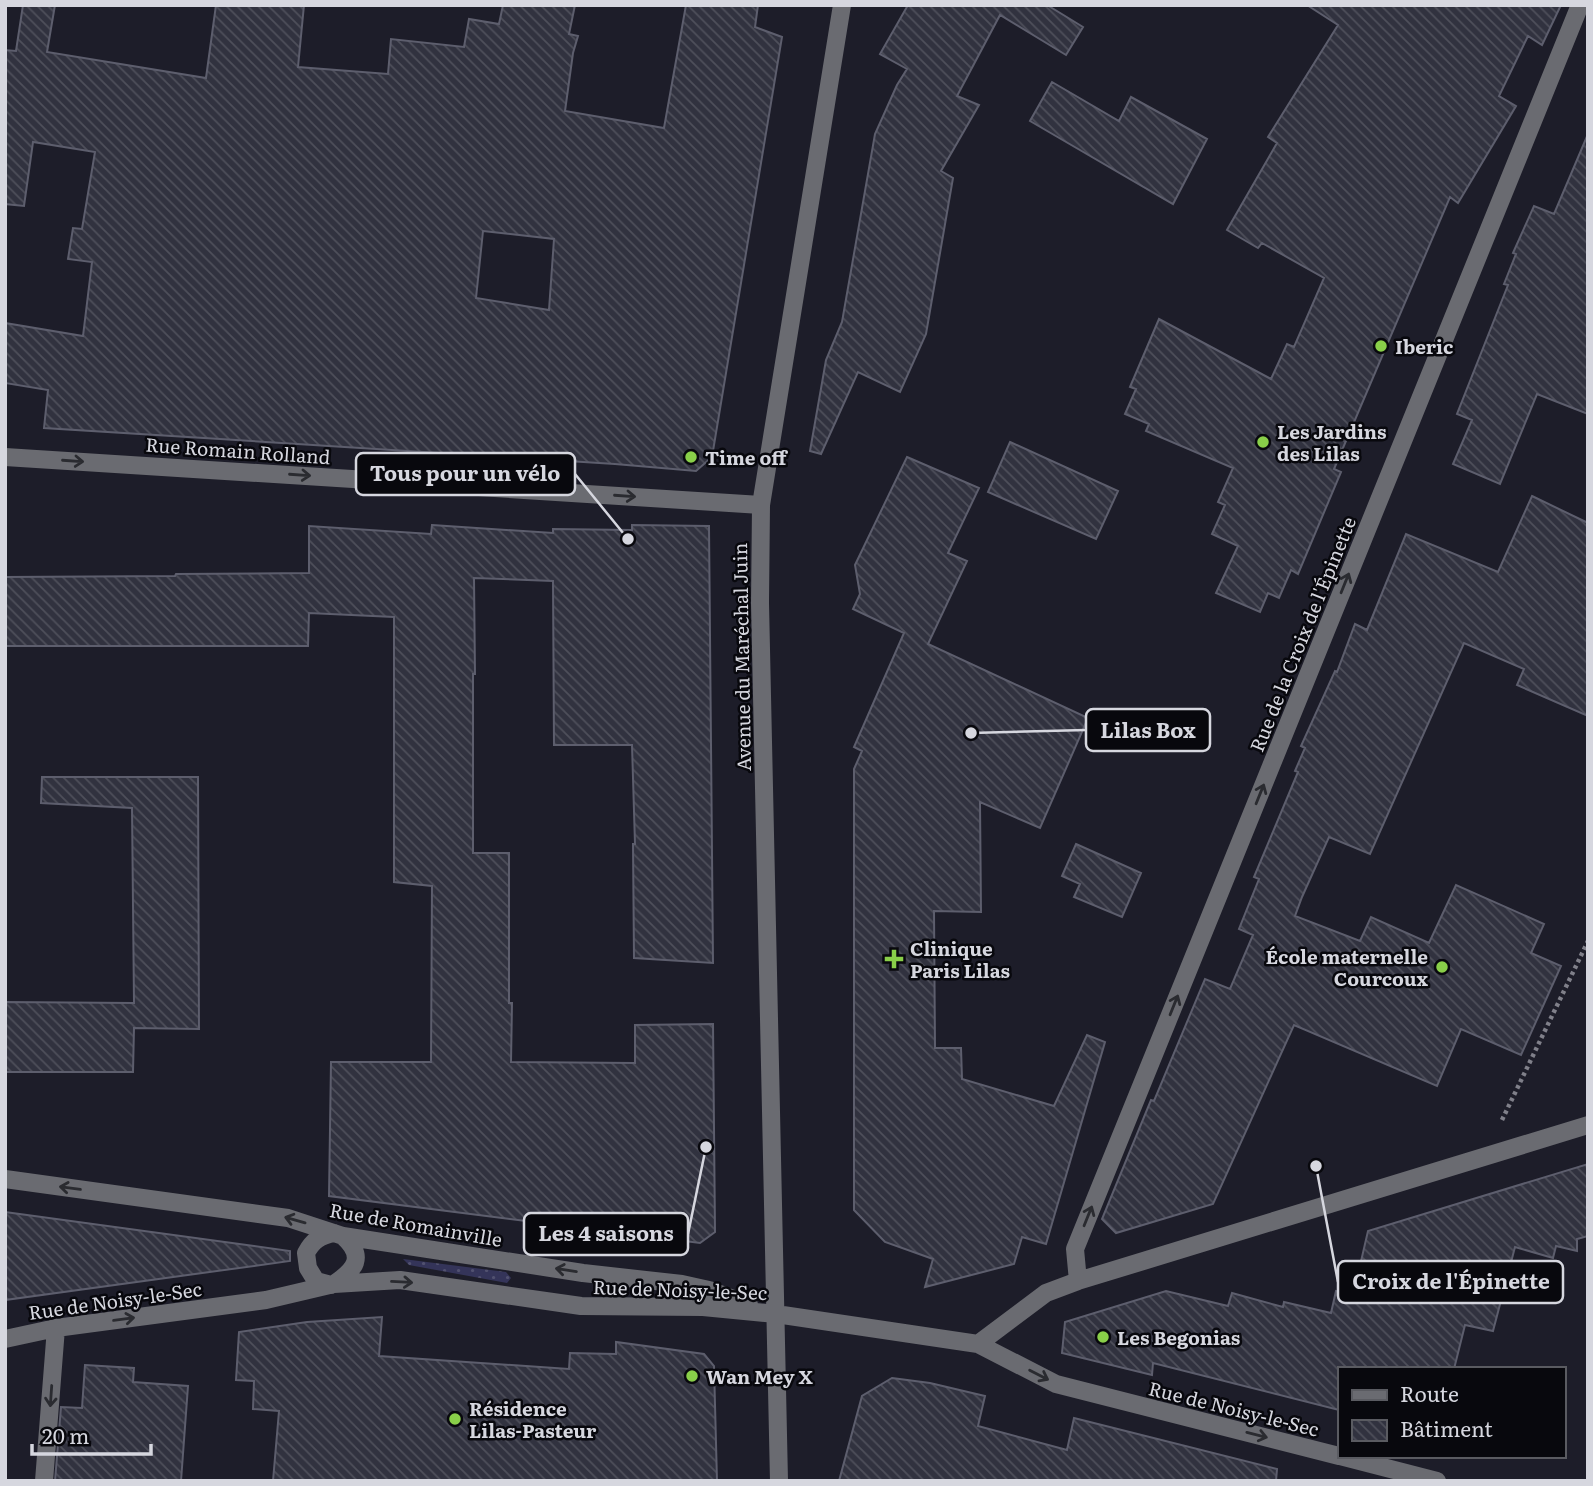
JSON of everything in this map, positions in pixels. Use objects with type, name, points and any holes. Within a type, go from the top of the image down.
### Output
[{"type":"street","name":"Avenue du Maréchal Juin","points":[[779,1481],[760,617],[761,505],[842,5]]},
{"type":"street","name":"Rue de la Croix de l'Épinette","points":[[1078,1281],[1075,1249],[1580,5]]},
{"type":"street","name":"Rue Romain Rolland","points":[[5,457],[761,505]]},
{"type":"street","points":[[978,1344],[1046,1293],[1078,1281],[1588,1125]]},
{"type":"street","name":"Rue de Romainville","points":[[5,1179],[288,1218],[339,1235],[583,1273],[682,1284],[709,1290],[776,1314]]},
{"type":"street","points":[[339,1235],[354,1246],[356,1258],[351,1272],[333,1285],[316,1281],[308,1268],[306,1253],[311,1243],[320,1236],[339,1235]]},
{"type":"street","name":"Rue de Noisy-le-Sec","points":[[5,1339],[56,1328],[266,1300],[333,1285],[400,1280],[580,1306],[703,1307],[776,1314],[978,1344],[1056,1384],[1338,1455]]},
{"type":"street","points":[[44,1481],[56,1328]]},
{"type":"street","name":"Rue de Noisy-le-Sec","points":[[1348,1458],[1437,1481]]},
{"type":"path","points":[[1485,1155],[1588,941]]},
{"type":"shaded area","points":[[403,1259],[506,1272],[511,1278],[507,1283],[409,1265]]},
{"type":"building","points":[[23,5],[55,5],[47,52],[206,78],[216,5],[304,5],[298,67],[388,74],[391,39],[464,47],[469,19],[499,24],[503,5],[575,5],[569,34],[578,36],[565,111],[664,128],[686,5],[758,5],[755,27],[782,37],[712,457],[696,471],[44,428],[48,390],[5,383],[5,323],[83,336],[92,262],[68,259],[73,228],[82,229],[95,152],[33,142],[24,206],[5,204],[5,50],[16,51]],"holes":[[[483,231],[554,239],[549,310],[476,298]]]},
{"type":"building","points":[[908,5],[1047,5],[1083,27],[1066,55],[1000,15],[957,96],[979,105],[941,171],[953,178],[926,334],[900,392],[858,372],[821,454],[810,451],[826,360],[842,322],[875,134],[907,69],[880,54]]},
{"type":"building","points":[[1307,5],[1561,5],[1542,45],[1528,36],[1499,96],[1516,106],[1458,203],[1450,197],[1334,469],[1341,472],[1298,574],[1291,570],[1279,598],[1268,593],[1260,612],[1216,593],[1238,546],[1212,534],[1225,505],[1218,502],[1233,468],[1146,431],[1149,424],[1125,414],[1136,389],[1130,387],[1159,319],[1271,379],[1287,344],[1294,347],[1324,278],[1262,243],[1258,248],[1227,230],[1277,143],[1268,137],[1338,25]]},
{"type":"building","points":[[1052,82],[1119,121],[1131,97],[1207,139],[1173,204],[1030,121]]},
{"type":"building","points":[[1588,134],[1588,414],[1537,394],[1500,484],[1453,464],[1472,420],[1457,414],[1508,285],[1504,284],[1516,254],[1513,253],[1534,206],[1554,214]]},
{"type":"building","points":[[1010,442],[1118,491],[1096,539],[988,492]]},
{"type":"building","points":[[907,457],[979,488],[948,553],[967,561],[928,644],[1088,718],[1040,828],[980,802],[981,912],[934,911],[935,1048],[961,1048],[962,1079],[1054,1106],[1087,1035],[1105,1042],[1046,1244],[1022,1237],[1014,1264],[925,1287],[933,1259],[885,1242],[854,1210],[854,769],[862,751],[854,747],[904,633],[853,609],[860,594],[855,565]]},
{"type":"building","points":[[1532,496],[1588,523],[1588,716],[1517,685],[1524,669],[1464,643],[1370,854],[1329,837],[1295,916],[1360,941],[1371,917],[1429,943],[1456,885],[1544,924],[1531,953],[1561,966],[1521,1055],[1461,1029],[1437,1086],[1294,1025],[1213,1204],[1116,1233],[1102,1219],[1205,979],[1230,989],[1253,935],[1239,929],[1259,879],[1254,877],[1298,772],[1295,771],[1305,748],[1301,746],[1335,671],[1337,672],[1355,624],[1367,630],[1406,534],[1498,572]]},
{"type":"building","points":[[432,525],[553,533],[553,529],[632,530],[632,525],[709,526],[713,963],[634,958],[632,745],[554,745],[553,581],[474,578],[473,853],[509,853],[511,1062],[635,1063],[635,1025],[713,1024],[715,1232],[700,1243],[329,1196],[331,1062],[431,1062],[432,886],[394,882],[394,617],[309,613],[308,646],[5,646],[5,577],[309,573],[309,526],[431,534]]},
{"type":"building","points":[[42,777],[198,777],[199,1029],[134,1028],[133,1072],[5,1072],[5,1002],[134,1003],[132,808],[41,803]]},
{"type":"building","points":[[1076,844],[1141,873],[1122,917],[1074,897],[1080,884],[1062,876]]},
{"type":"building","points":[[1588,1164],[1588,1236],[1577,1239],[1577,1251],[1556,1246],[1553,1258],[1515,1247],[1493,1331],[1465,1325],[1454,1367],[1338,1367],[1338,1410],[1153,1363],[1152,1375],[1062,1353],[1065,1322],[1166,1291],[1228,1306],[1232,1293],[1283,1307],[1284,1302],[1331,1313],[1336,1291],[1353,1296],[1368,1231]]},
{"type":"building","points":[[5,1212],[290,1251],[290,1261],[5,1300]]},
{"type":"building","points":[[382,1317],[379,1356],[569,1369],[570,1353],[616,1354],[616,1342],[704,1354],[714,1366],[717,1481],[273,1481],[279,1411],[253,1409],[254,1381],[236,1380],[239,1332],[307,1322]]},
{"type":"building","points":[[85,1365],[134,1368],[133,1382],[188,1386],[181,1481],[55,1481],[61,1407],[82,1408]]},
{"type":"building","points":[[892,1378],[930,1383],[985,1396],[978,1426],[1067,1450],[1074,1418],[1277,1469],[1276,1481],[839,1481],[862,1396]]},
{"type":"place","name":"Iberic","points":[[1381,346]]},
{"type":"place","name":"Les Jardins des Lilas","points":[[1263,442]]},
{"type":"place","name":"Time off","points":[[691,457]]},
{"type":"place","name":"Tous pour un vélo","points":[[628,539]]},
{"type":"place","name":"Lilas Box","points":[[971,733]]},
{"type":"place","name":"Clinique Paris Lilas","points":[[894,959]]},
{"type":"place","name":"École maternelle Courcoux","points":[[1442,967]]},
{"type":"place","name":"Les 4 saisons","points":[[706,1147]]},
{"type":"place","name":"Croix de l'Épinette","points":[[1316,1166]]},
{"type":"place","name":"Les Begonias","points":[[1103,1337]]},
{"type":"place","name":"Wan Mey X","points":[[692,1376]]},
{"type":"place","name":"Résidence Lilas-Pasteur","points":[[455,1419]]}]
